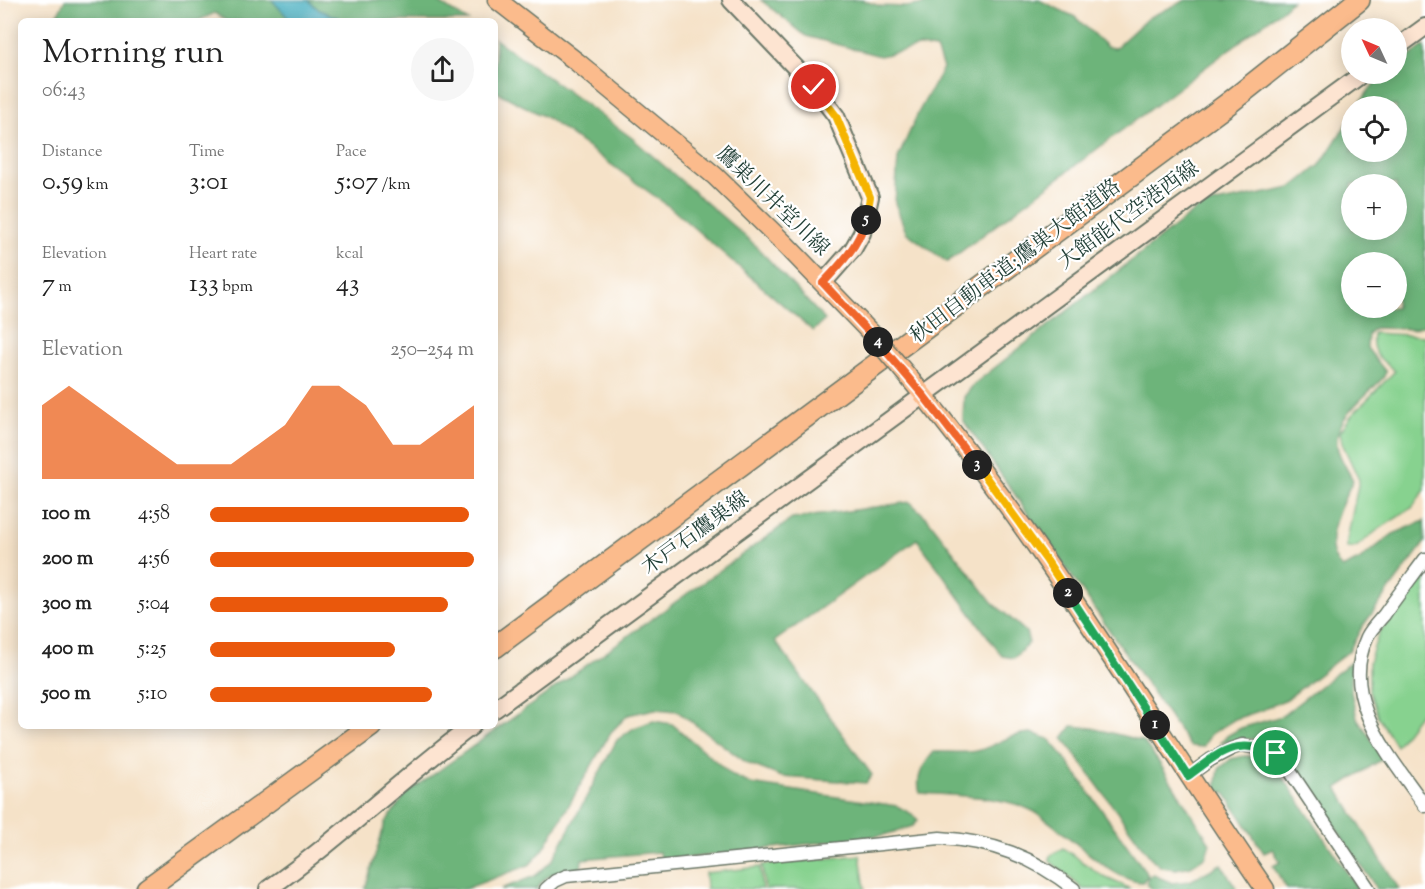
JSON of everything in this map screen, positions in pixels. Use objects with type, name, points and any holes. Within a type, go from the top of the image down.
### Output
[{"type":"highway","name":"秋田自動車道;鷹巣大館道路","points":[[498,632],[1128,164],[1341,0]]},
{"type":"highway","name":"秋田自動車道;鷹巣大館道路","points":[[498,645],[1201,124],[1359,0]]},
{"type":"highway","points":[[147,889],[367,729]]},
{"type":"highway","points":[[166,889],[385,729]]},
{"type":"main road","name":"鷹巣川井堂川線","points":[[497,0],[577,62],[715,176],[871,333],[923,395],[1047,561],[1265,889]]},
{"type":"main road","points":[[731,0],[814,87],[836,116],[870,197],[867,215],[857,241],[848,256],[823,283]]},
{"type":"main road","points":[[1407,40],[1425,27]]},
{"type":"main road","name":"大館能代空港西線","points":[[923,395],[1348,84]]},
{"type":"main road","name":"木戸石鷹巣線","points":[[498,707],[923,395]]},
{"type":"main road","points":[[268,889],[336,839],[408,775],[468,729]]},
{"type":"street","points":[[1425,559],[1367,636],[1359,668],[1359,690],[1364,710],[1377,735],[1425,806]]},
{"type":"street","points":[[1188,776],[1210,760],[1231,748],[1242,745],[1276,753],[1369,889]]},
{"type":"street","points":[[546,889],[555,881],[566,876],[940,838],[965,839],[991,844],[1017,854],[1072,889]]},
{"type":"green space","points":[[65,0],[272,0],[288,18],[222,18],[215,13],[204,18],[56,18]]},
{"type":"green space","points":[[308,0],[435,0],[463,18],[339,18],[319,10]]},
{"type":"green space","points":[[761,0],[862,0],[880,6],[906,7],[948,0],[1039,0],[1075,17],[1107,47],[1115,48],[1148,18],[1186,0],[1292,0],[947,262],[906,232],[895,203],[898,158],[918,113],[943,68],[936,49],[919,47],[880,56],[806,36]]},
{"type":"green space","points":[[498,41],[632,138],[755,245],[825,320],[813,331],[671,208],[547,118],[498,93]]},
{"type":"green space","points":[[1425,45],[1425,325],[1413,329],[1374,328],[1368,334],[1367,348],[1386,372],[1383,378],[1351,410],[1339,429],[1338,450],[1353,480],[1334,525],[1332,548],[1335,559],[1342,568],[1359,560],[1393,534],[1424,521],[1425,542],[1362,627],[1349,651],[1287,699],[1235,719],[1211,734],[1203,747],[1190,746],[963,420],[964,397],[974,384],[1201,206],[1291,188],[1320,165],[1341,132],[1341,162],[1407,162],[1407,96],[1365,96],[1374,84],[1407,84],[1407,58]]},
{"type":"green space","points":[[1373,333],[1425,336],[1425,490],[1412,508],[1356,547],[1347,548],[1359,480],[1342,443],[1340,432],[1351,416],[1395,371],[1375,352]]},
{"type":"green space","points":[[910,502],[928,519],[992,602],[1026,632],[1029,643],[1014,658],[1002,656],[917,539],[775,641],[872,775],[866,783],[782,777],[747,763],[677,711],[655,709],[628,715],[611,732],[543,850],[529,865],[465,889],[365,889],[385,823],[406,794],[792,519]]},
{"type":"green space","points":[[1425,573],[1425,707],[1396,746],[1378,717],[1369,690],[1369,662],[1379,632]]},
{"type":"green space","points":[[1352,661],[1351,692],[1357,718],[1384,758],[1337,788],[1399,889],[1377,889],[1284,751],[1254,739],[1221,743],[1225,737],[1241,728],[1282,716]]},
{"type":"green space","points":[[653,721],[672,724],[733,776],[751,784],[897,806],[918,820],[913,826],[884,835],[662,861],[659,852],[582,859],[581,869],[551,875],[537,889],[501,889],[535,876],[552,861],[617,740],[634,728]]},
{"type":"green space","points":[[1072,726],[1092,728],[1143,741],[1210,843],[1206,856],[1191,866],[1176,869],[1161,867],[1150,857],[1063,738]]},
{"type":"green space","points":[[1031,733],[1049,739],[1062,754],[1148,875],[1143,882],[1117,874],[1045,819],[1021,806],[978,797],[920,793],[921,771],[934,752],[974,751],[1012,736]]},
{"type":"green space","points":[[1244,756],[1259,757],[1273,762],[1358,889],[1287,889],[1273,866],[1280,862],[1273,849],[1264,853],[1224,791],[1219,794],[1216,789],[1219,769],[1231,759]]},
{"type":"green space","points":[[1063,848],[1104,877],[1131,889],[1083,889],[1050,861],[1050,856]]},
{"type":"green space","points":[[860,855],[865,889],[765,889],[762,865]]},
{"type":"green space","points":[[1221,864],[1237,889],[1152,889],[1147,884],[1148,877],[1154,875],[1172,883],[1190,881]]},
{"type":"green space","points":[[760,867],[762,889],[706,889],[705,873]]},
{"type":"water","points":[[272,0],[308,0],[319,10],[339,18],[288,18]]},
{"type":"route","points":[[814,87],[836,116],[870,197],[862,233],[853,249],[823,283],[871,333],[951,429],[1047,561],[1188,776],[1210,760],[1231,748],[1242,745],[1276,753]]}]
